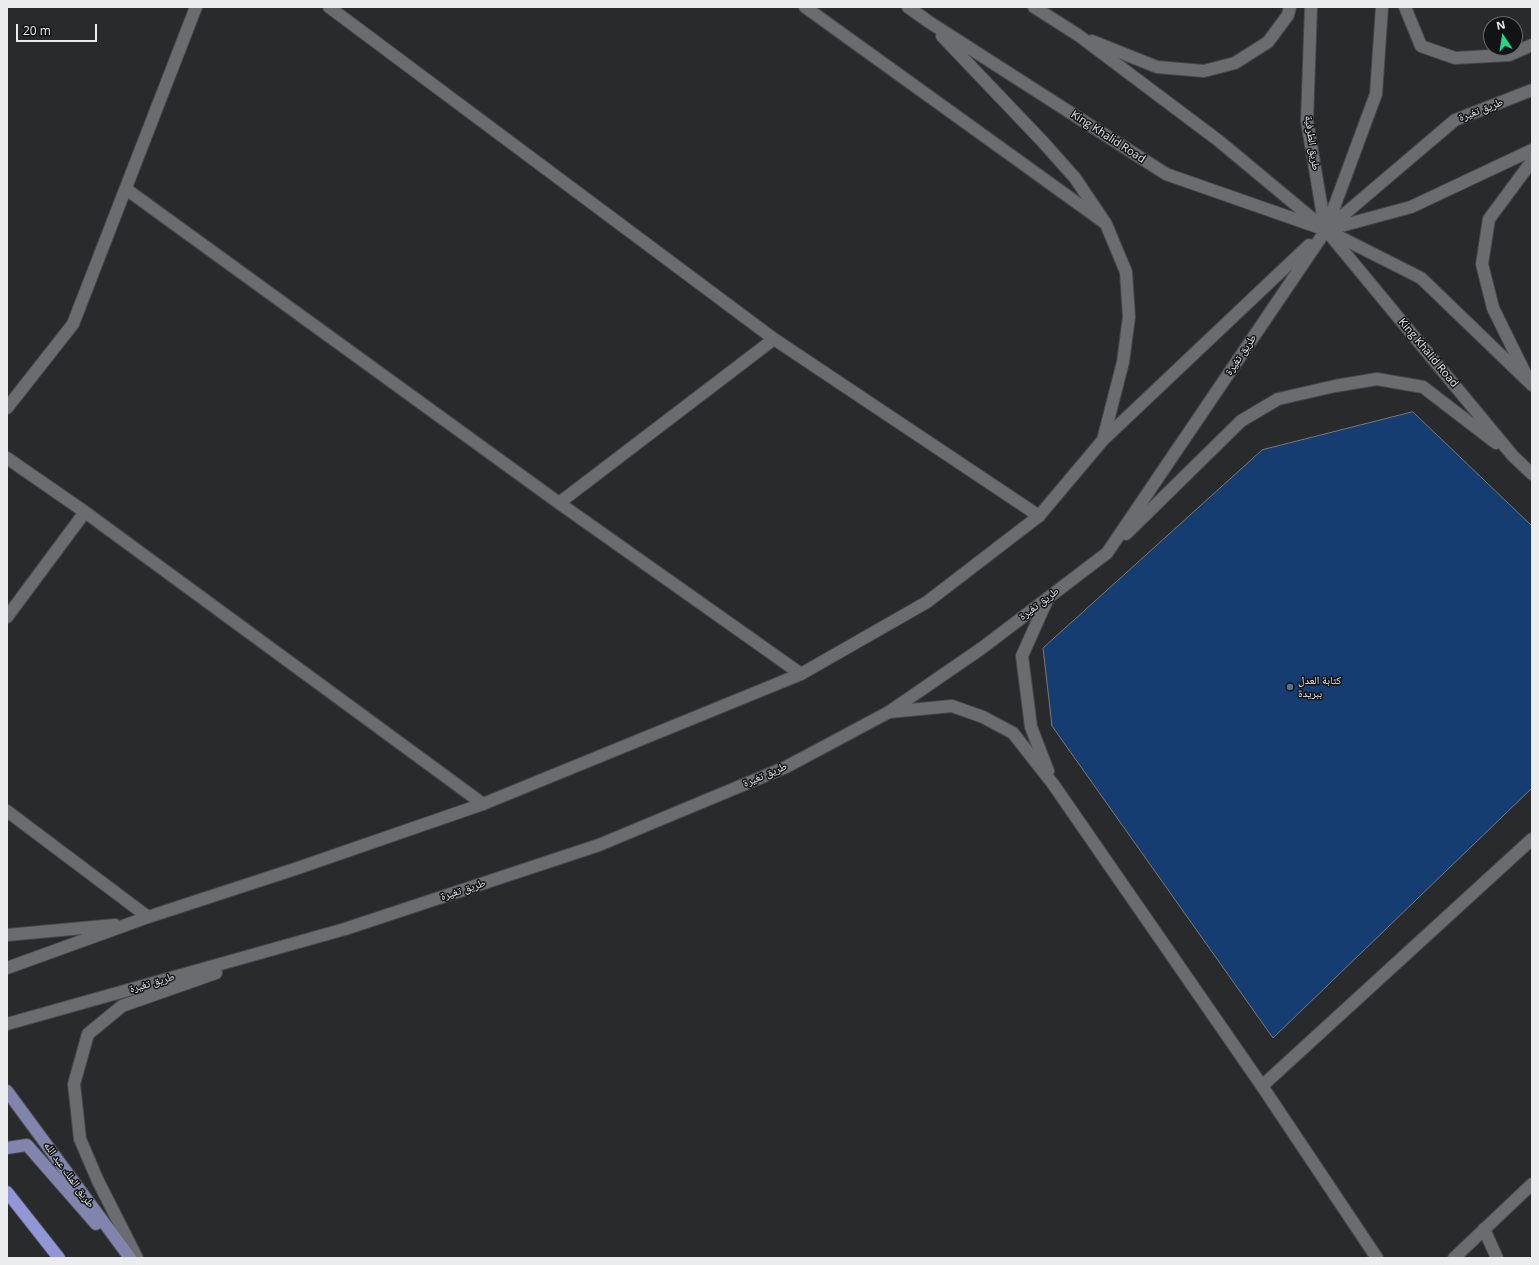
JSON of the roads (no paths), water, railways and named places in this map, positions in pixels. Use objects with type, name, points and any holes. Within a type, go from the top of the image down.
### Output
[{"type":"highway","points":[[7,1192],[59,1258]]},
{"type":"main road","points":[[7,408],[73,324],[196,7]]},
{"type":"main road","points":[[329,7],[774,339],[1039,516]]},
{"type":"main road","points":[[806,7],[1106,224]]},
{"type":"main road","name":"King Khalid Road","points":[[908,7],[928,22],[1166,174],[1326,230],[1421,278],[1531,384]]},
{"type":"main road","name":"King Khalid Road","points":[[1034,7],[1078,35],[1219,141],[1326,230],[1513,456],[1532,474]]},
{"type":"main road","points":[[1078,35],[1157,68],[1204,71],[1235,63],[1268,42],[1288,15],[1290,7]]},
{"type":"main road","name":"طريق الطرفية","points":[[1311,7],[1307,121],[1326,230]]},
{"type":"main road","points":[[1326,230],[1376,94],[1382,7]]},
{"type":"main road","points":[[1405,7],[1421,46],[1455,58],[1509,55],[1532,45]]},
{"type":"main road","points":[[928,22],[1043,142],[1075,178],[1106,224],[1126,272],[1129,317],[1124,362],[1103,440]]},
{"type":"main road","name":"طريق تغيرة","points":[[7,968],[148,917],[295,869],[483,804],[801,674],[927,602],[1039,516],[1103,440],[1326,230],[1455,120],[1532,90]]},
{"type":"main road","name":"طريق تغيرة","points":[[7,1024],[345,928],[599,845],[786,767],[889,712],[982,648],[1107,552],[1326,230],[1411,206],[1532,150]]},
{"type":"main road","points":[[1531,384],[1493,308],[1482,264],[1489,219],[1532,162]]},
{"type":"main road","points":[[126,189],[559,503],[801,674]]},
{"type":"main road","points":[[559,503],[774,339]]},
{"type":"main road","points":[[1107,552],[1241,421],[1278,399],[1377,378],[1423,387],[1513,456]]},
{"type":"main road","points":[[7,458],[85,512],[483,804]]},
{"type":"main road","points":[[7,617],[85,512]]},
{"type":"main road","points":[[1048,598],[1022,656],[1031,728],[1053,784]]},
{"type":"main road","points":[[889,712],[952,706],[983,717],[1013,733],[1053,784],[1262,1086],[1377,1258]]},
{"type":"main road","points":[[7,811],[148,917]]},
{"type":"main road","points":[[1262,1086],[1532,839]]},
{"type":"main road","points":[[7,935],[134,923]]},
{"type":"main road","points":[[137,1258],[98,1181],[80,1139],[74,1084],[88,1034],[122,1006],[311,938]]},
{"type":"main road","name":"طريق الملك عبد الله","points":[[7,1091],[130,1258]]},
{"type":"main road","points":[[7,1148],[28,1145],[126,1258]]},
{"type":"main road","points":[[1454,1258],[1532,1184]]},
{"type":"main road","points":[[1484,1229],[1497,1258]]},
{"type":"place","name":"كتابة العدل ببريدة","points":[[1290,687]]}]
